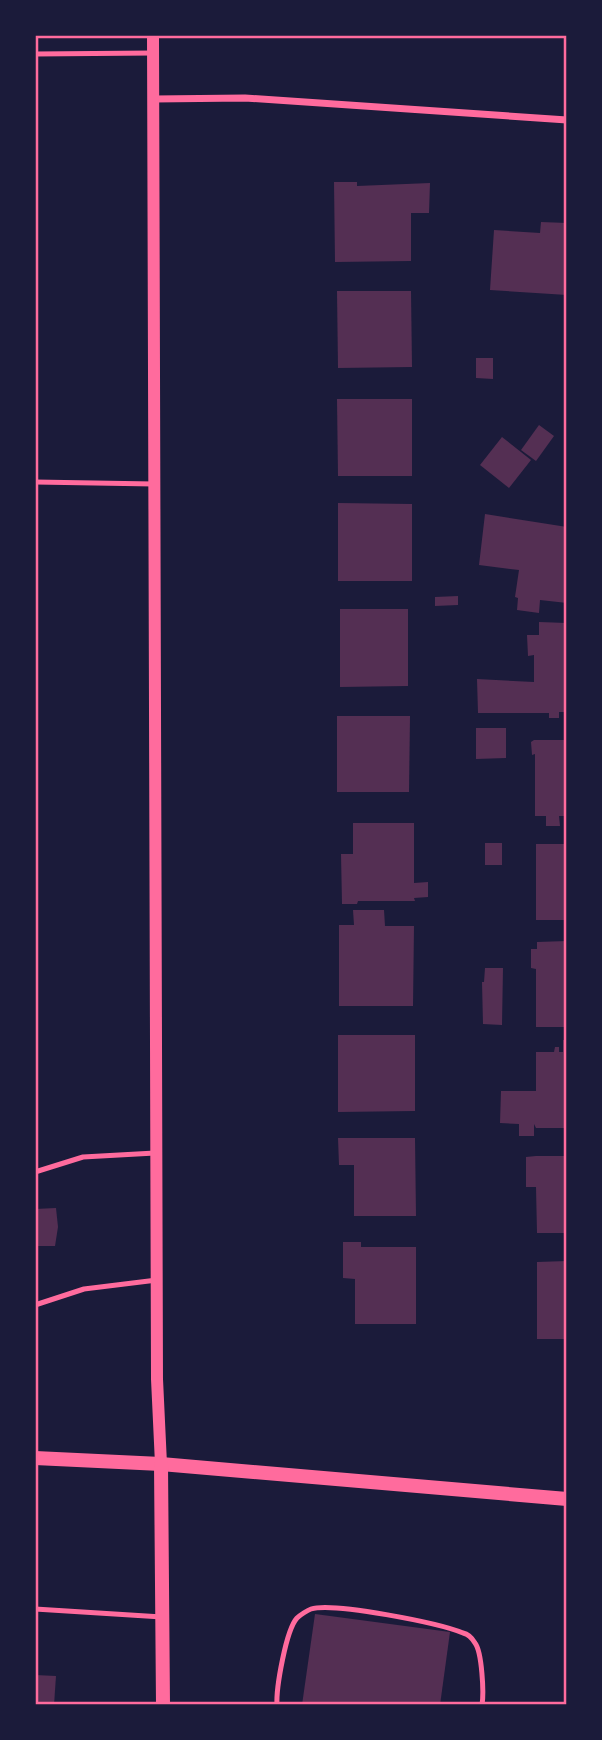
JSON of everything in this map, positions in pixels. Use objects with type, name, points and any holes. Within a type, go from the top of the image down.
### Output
[{"type":"main road","points":[[35,1458],[161,1464],[567,1499]]},
{"type":"main road","points":[[161,1464],[163,1705]]},
{"type":"street","points":[[153,35],[157,1280],[161,1464]]},
{"type":"street","points":[[154,99],[245,98],[567,120]]},
{"type":"lane","points":[[35,54],[153,53]]},
{"type":"lane","points":[[35,482],[156,484]]},
{"type":"lane","points":[[35,1172],[83,1157],[157,1153]]},
{"type":"lane","points":[[35,1305],[85,1289],[157,1280]]},
{"type":"lane","points":[[277,1705],[276,1693],[287,1641],[297,1618],[312,1609],[335,1608],[417,1619],[466,1634],[477,1645],[484,1695],[482,1705]]},
{"type":"lane","points":[[35,1609],[162,1617]]},
{"type":"building","points":[[334,182],[357,182],[357,186],[430,183],[429,213],[411,213],[411,261],[335,262]]},
{"type":"building","points":[[541,222],[567,223],[567,295],[490,290],[494,230],[540,233]]},
{"type":"building","points":[[337,291],[411,291],[412,367],[338,368]]},
{"type":"building","points":[[476,358],[493,358],[493,379],[476,378]]},
{"type":"building","points":[[337,399],[412,399],[412,476],[338,476]]},
{"type":"building","points":[[539,425],[554,436],[536,461],[521,450]]},
{"type":"building","points":[[502,437],[531,460],[509,488],[480,465]]},
{"type":"building","points":[[338,503],[412,504],[412,581],[338,581]]},
{"type":"building","points":[[485,514],[567,527],[567,603],[540,600],[539,613],[517,610],[518,598],[515,597],[519,570],[479,565]]},
{"type":"building","points":[[458,596],[458,605],[435,606],[435,597]]},
{"type":"building","points":[[340,609],[408,609],[408,686],[340,687]]},
{"type":"building","points":[[539,622],[567,623],[567,712],[559,712],[559,718],[549,718],[549,713],[478,713],[477,679],[534,682],[534,655],[528,656],[527,635],[539,635]]},
{"type":"building","points":[[337,716],[410,716],[409,792],[337,792]]},
{"type":"building","points":[[476,728],[506,728],[506,758],[476,759]]},
{"type":"building","points":[[567,740],[567,816],[559,816],[560,826],[546,826],[546,816],[535,816],[535,754],[532,755],[531,742]]},
{"type":"building","points":[[353,823],[414,823],[414,883],[428,882],[428,897],[414,898],[415,901],[358,901],[357,904],[342,904],[341,854],[353,854]]},
{"type":"building","points":[[485,843],[502,843],[502,865],[485,865]]},
{"type":"building","points":[[536,844],[567,844],[567,920],[536,920]]},
{"type":"building","points":[[353,910],[384,910],[385,926],[414,926],[413,1006],[339,1006],[339,925],[354,925]]},
{"type":"building","points":[[567,941],[567,1027],[536,1027],[536,969],[531,968],[531,949],[537,949],[537,942]]},
{"type":"building","points":[[485,968],[503,968],[502,1025],[483,1024],[482,982]]},
{"type":"building","points":[[338,1035],[415,1035],[415,1111],[338,1112]]},
{"type":"building","points":[[563,1040],[567,1040],[567,1128],[536,1128],[534,1124],[534,1136],[519,1136],[519,1124],[500,1123],[501,1091],[536,1091],[536,1052],[554,1052],[555,1047],[559,1047],[559,1052],[563,1052]]},
{"type":"building","points":[[338,1138],[415,1138],[416,1216],[354,1216],[354,1165],[339,1165]]},
{"type":"building","points":[[567,1156],[567,1233],[537,1233],[536,1187],[526,1187],[526,1157]]},
{"type":"building","points":[[56,1208],[58,1227],[55,1246],[35,1246],[35,1209]]},
{"type":"building","points":[[343,1242],[361,1242],[361,1247],[416,1247],[416,1324],[355,1324],[355,1279],[343,1278]]},
{"type":"building","points":[[567,1261],[567,1339],[537,1339],[537,1262]]},
{"type":"building","points":[[315,1614],[450,1632],[440,1705],[302,1705]]},
{"type":"building","points":[[35,1675],[56,1676],[54,1705],[35,1705]]}]
